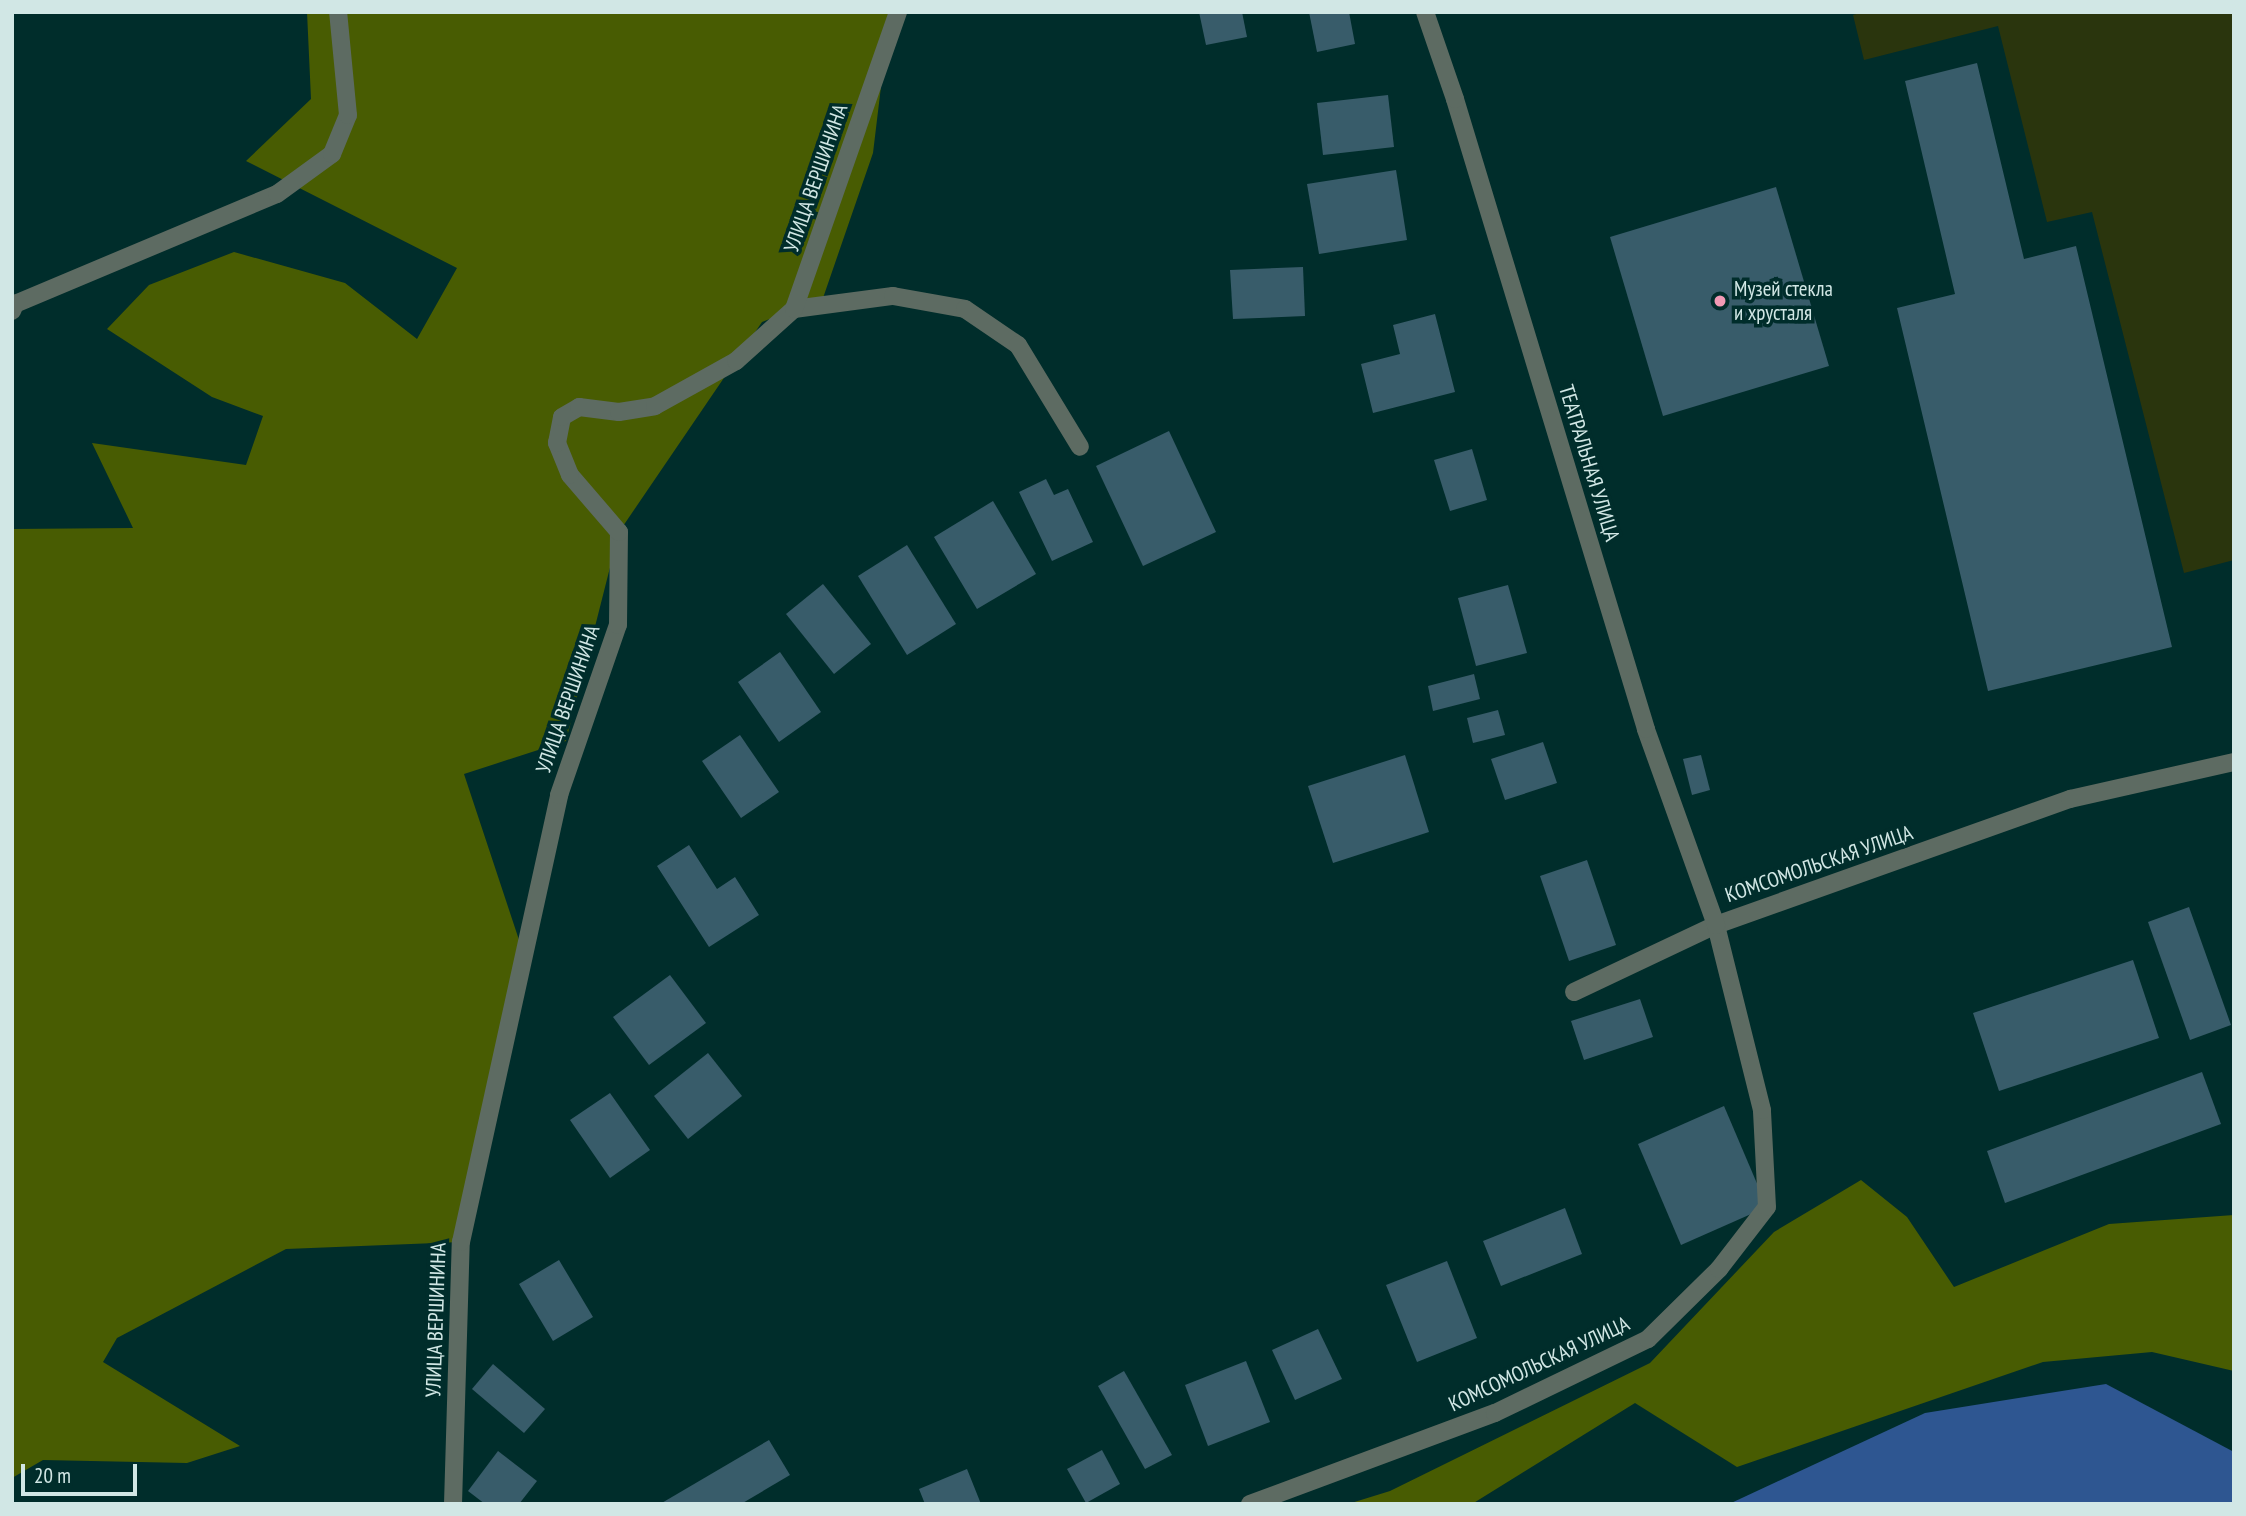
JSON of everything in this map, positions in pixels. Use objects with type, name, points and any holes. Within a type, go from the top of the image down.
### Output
[{"type":"street","points":[[12,311],[15,304],[277,194],[332,154],[348,115],[338,12]]},
{"type":"street","name":"УЛИЦА ВЕРШИНИНА","points":[[453,1504],[460,1242],[559,795],[618,625],[619,532],[570,475],[557,443],[562,417],[579,407],[619,412],[655,406],[736,361],[794,309],[898,12]]},
{"type":"street","name":"ТЕАТРАЛЬНАЯ УЛИЦА","points":[[1424,12],[1455,99],[1646,729],[1716,925]]},
{"type":"street","points":[[794,309],[893,296],[965,309],[1018,345],[1080,447]]},
{"type":"street","name":"КОМСОМОЛЬСКАЯ УЛИЦА","points":[[1250,1504],[1495,1413],[1648,1339],[1719,1269],[1767,1208],[1762,1110],[1716,925],[2070,799],[2234,762]]},
{"type":"street","points":[[1574,992],[1716,925]]},
{"type":"green space","points":[[307,12],[890,12],[873,153],[823,298],[762,322],[619,532],[566,741],[464,774],[524,955],[461,1242],[286,1249],[117,1338],[103,1362],[240,1446],[187,1463],[43,1460],[12,1478],[12,529],[133,528],[92,443],[246,465],[263,416],[212,397],[107,329],[149,285],[234,252],[345,283],[417,339],[457,268],[246,161],[311,99]]},
{"type":"green space","points":[[1863,12],[2234,12],[2234,560],[2184,573],[2092,212],[2047,222],[1998,26],[1864,60],[1853,15]]},
{"type":"green space","points":[[1861,1180],[1907,1217],[1954,1287],[2109,1224],[2234,1215],[2234,1371],[2152,1352],[2043,1362],[1737,1467],[1635,1403],[1472,1504],[1348,1504],[1390,1491],[1650,1363],[1774,1232]]},
{"type":"water","points":[[2106,1384],[2234,1452],[2234,1504],[1729,1504],[1925,1413]]},
{"type":"building","points":[[1199,12],[1242,12],[1247,37],[1206,45]]},
{"type":"building","points":[[1309,12],[1349,12],[1355,44],[1317,52]]},
{"type":"building","points":[[1977,63],[2024,259],[2076,246],[2172,647],[1988,691],[1897,308],[1955,294],[1905,81]]},
{"type":"building","points":[[1388,95],[1394,147],[1323,155],[1317,103]]},
{"type":"building","points":[[1396,170],[1407,240],[1319,254],[1307,184]]},
{"type":"building","name":"Музей стекла и хрусталя","points":[[1776,187],[1829,366],[1663,416],[1610,237]]},
{"type":"building","points":[[1303,267],[1305,316],[1233,319],[1230,270]]},
{"type":"building","points":[[1435,314],[1455,392],[1373,413],[1361,364],[1400,354],[1393,325]]},
{"type":"building","points":[[1169,431],[1216,532],[1143,566],[1096,466]]},
{"type":"building","points":[[1472,449],[1487,500],[1450,511],[1434,460]]},
{"type":"building","points":[[1046,479],[1054,495],[1068,489],[1093,542],[1052,561],[1019,492]]},
{"type":"building","points":[[993,501],[1036,574],[977,609],[934,537]]},
{"type":"building","points":[[907,545],[956,624],[907,655],[858,576]]},
{"type":"building","points":[[823,584],[871,644],[834,674],[786,614]]},
{"type":"building","points":[[1508,585],[1527,653],[1476,666],[1458,598]]},
{"type":"building","points":[[780,652],[821,712],[779,742],[738,682]]},
{"type":"building","points":[[1474,674],[1480,699],[1433,711],[1428,686]]},
{"type":"building","points":[[1498,710],[1505,735],[1473,743],[1467,718]]},
{"type":"building","points":[[740,735],[779,792],[741,818],[702,761]]},
{"type":"building","points":[[1543,742],[1557,783],[1505,800],[1491,759]]},
{"type":"building","points":[[1405,755],[1429,832],[1333,863],[1308,786]]},
{"type":"building","points":[[1701,755],[1710,790],[1692,795],[1683,759]]},
{"type":"building","points":[[689,845],[717,889],[735,877],[759,915],[709,947],[657,866]]},
{"type":"building","points":[[1587,860],[1616,945],[1569,961],[1540,876]]},
{"type":"building","points":[[2189,907],[2231,1025],[2190,1040],[2148,922]]},
{"type":"building","points":[[2133,960],[2159,1038],[1999,1091],[1973,1013]]},
{"type":"building","points":[[670,975],[706,1023],[649,1065],[613,1017]]},
{"type":"building","points":[[1640,999],[1653,1037],[1584,1060],[1571,1021]]},
{"type":"building","points":[[708,1053],[742,1096],[688,1139],[654,1096]]},
{"type":"building","points":[[2202,1072],[2221,1124],[2005,1203],[1987,1151]]},
{"type":"building","points":[[610,1093],[650,1150],[610,1178],[570,1120]]},
{"type":"building","points":[[1724,1106],[1767,1207],[1681,1245],[1638,1144]]},
{"type":"building","points":[[1565,1208],[1582,1254],[1501,1286],[1483,1241]]},
{"type":"building","points":[[559,1260],[593,1317],[553,1341],[519,1284]]},
{"type":"building","points":[[1447,1261],[1477,1338],[1417,1362],[1386,1285]]},
{"type":"building","points":[[1318,1329],[1342,1379],[1295,1400],[1272,1350]]},
{"type":"building","points":[[1246,1361],[1270,1422],[1208,1446],[1185,1385]]},
{"type":"building","points":[[493,1364],[545,1409],[524,1433],[472,1389]]},
{"type":"building","points":[[1124,1371],[1172,1455],[1145,1469],[1098,1386]]},
{"type":"building","points":[[769,1440],[790,1475],[741,1504],[660,1504]]},
{"type":"building","points":[[1102,1450],[1120,1484],[1086,1503],[1067,1469]]},
{"type":"building","points":[[498,1451],[537,1481],[519,1504],[485,1504],[468,1491]]},
{"type":"building","points":[[967,1469],[981,1504],[925,1504],[919,1489]]},
{"type":"place","name":"Музей стекла и хрусталя","points":[[1720,301]]}]
